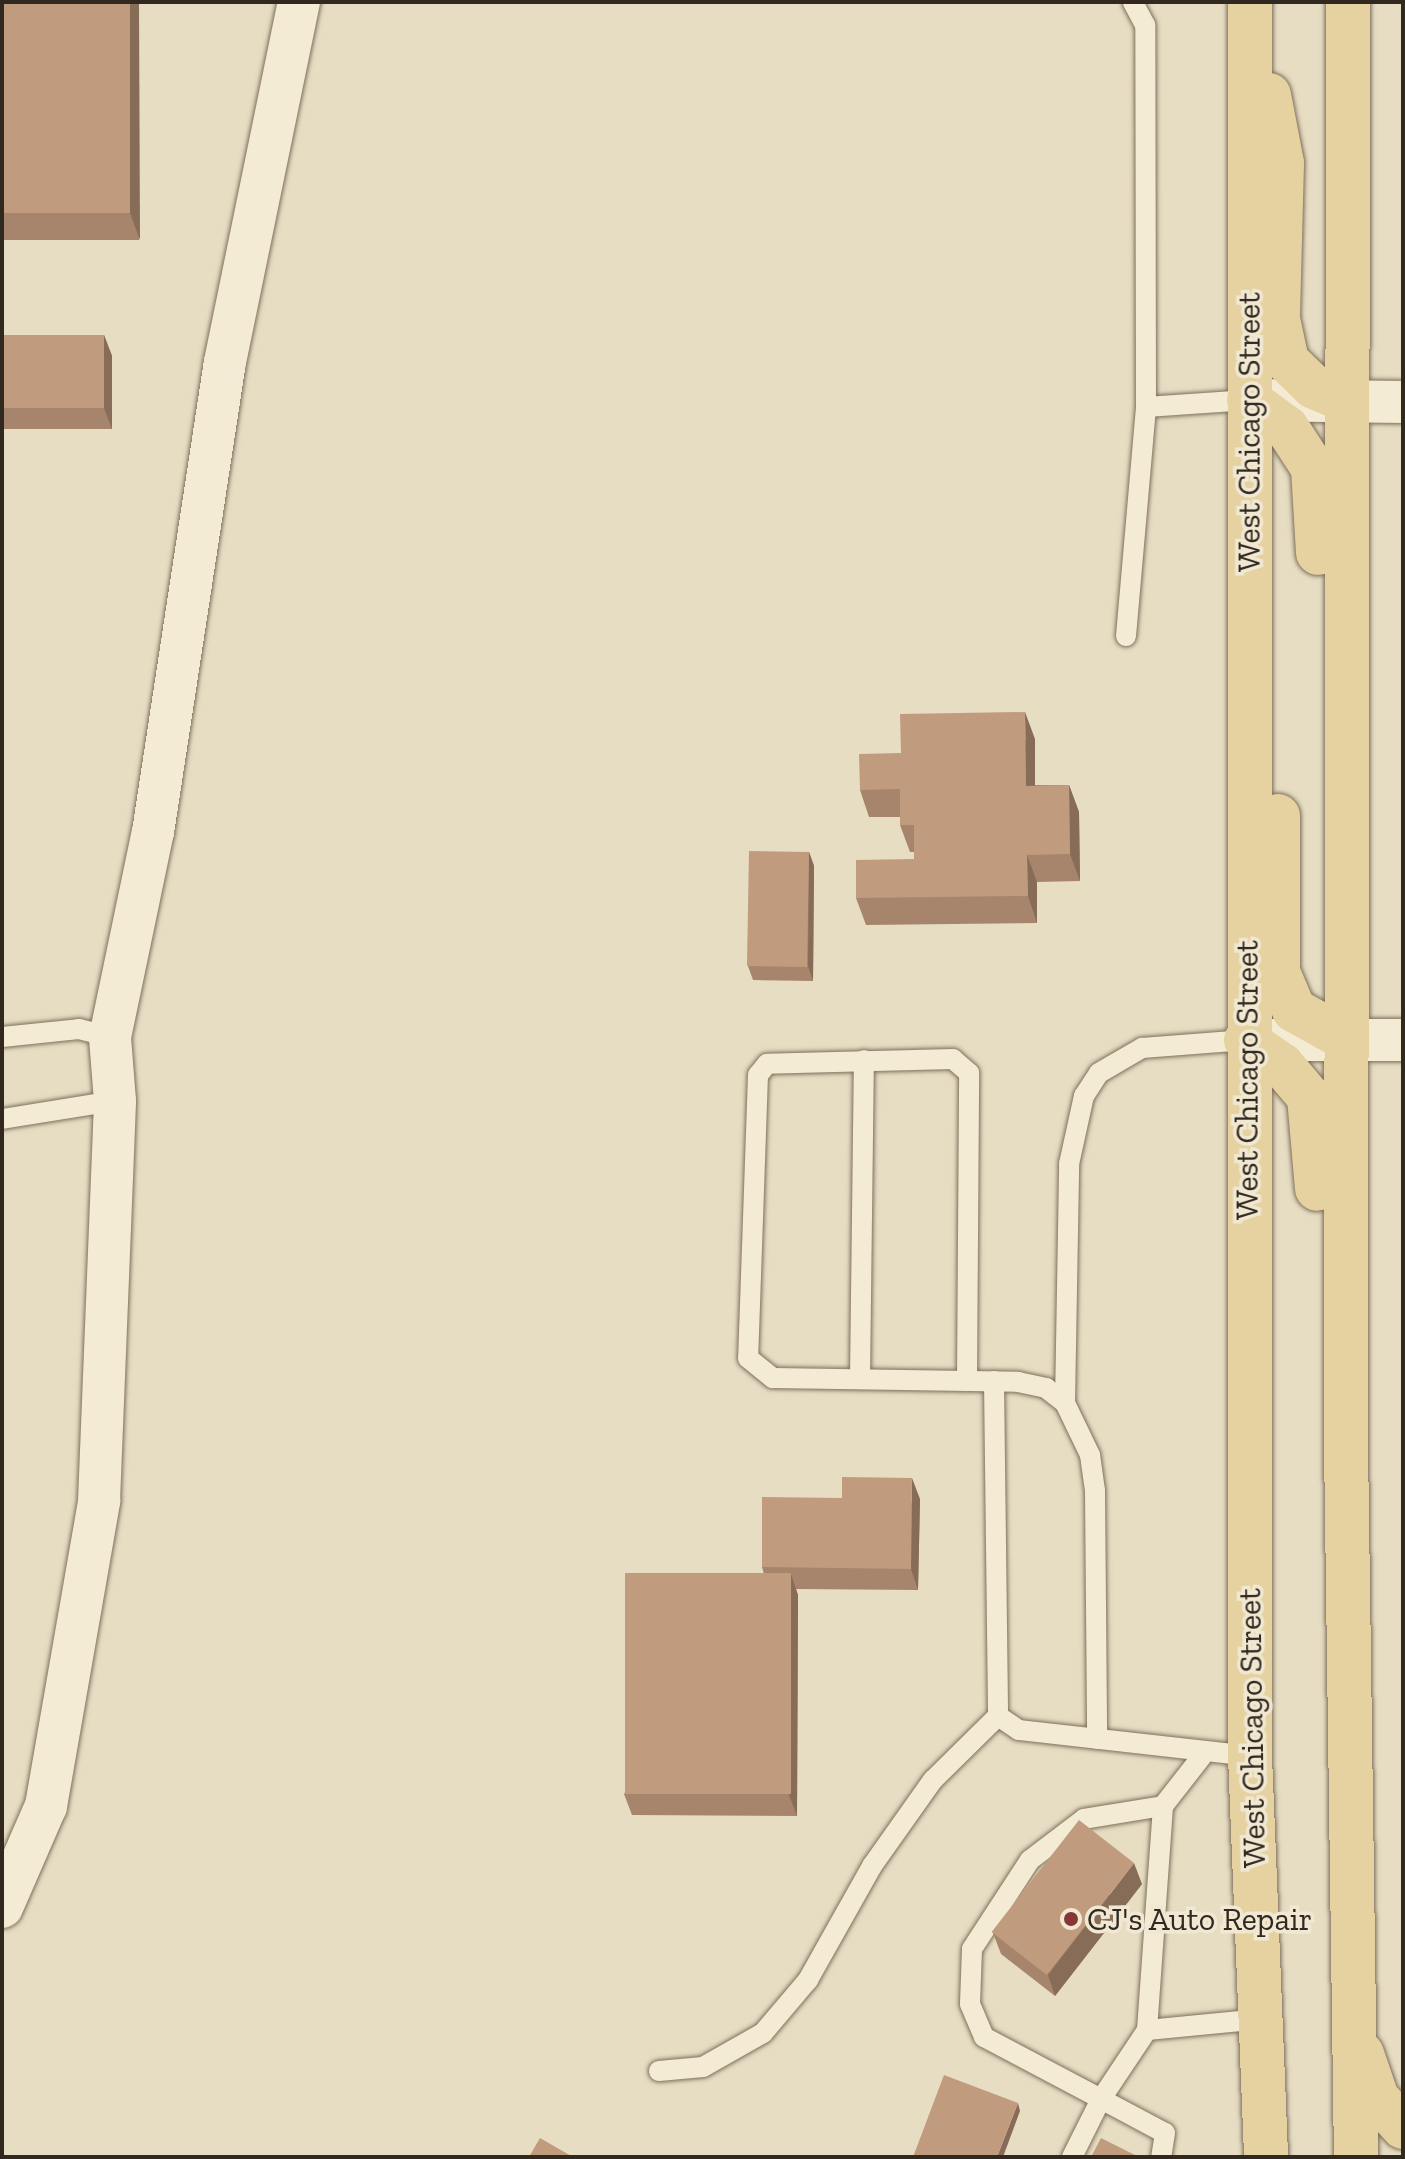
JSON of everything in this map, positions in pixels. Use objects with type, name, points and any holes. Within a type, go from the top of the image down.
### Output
[{"type":"main road","name":"West Chicago Street","points":[[1250,2],[1246,1040],[1250,1756],[1266,2157]]},
{"type":"main road","points":[[1250,2],[1282,163],[1278,319],[1287,361],[1314,387],[1347,401]]},
{"type":"main road","points":[[1348,2],[1346,1445],[1349,2005],[1356,2157]]},
{"type":"main road","points":[[1249,400],[1287,428],[1313,468],[1319,671],[1346,743]]},
{"type":"main road","points":[[1248,642],[1278,761],[1278,972],[1294,1010],[1346,1039]]},
{"type":"main road","points":[[1246,1040],[1282,1065],[1309,1097],[1319,1295],[1346,1445]]},
{"type":"main road","points":[[1349,2005],[1377,2098],[1403,2127]]},
{"type":"street","points":[[2,1907],[46,1806],[99,1501],[115,1101],[110,1037],[153,832],[225,362],[299,2]]},
{"type":"street","points":[[1249,400],[1403,402]]},
{"type":"street","points":[[1246,1040],[1403,1040]]},
{"type":"lane","points":[[1126,636],[1146,407],[1145,25],[1133,2]]},
{"type":"lane","points":[[1146,407],[1249,400]]},
{"type":"lane","points":[[2,1037],[79,1029],[110,1037]]},
{"type":"lane","points":[[1065,1403],[1069,1164],[1084,1096],[1099,1073],[1142,1048],[1246,1040]]},
{"type":"lane","points":[[967,1381],[969,1073],[953,1059],[783,1060],[758,1075],[744,1339],[748,1358],[773,1378],[967,1381],[994,1381],[1046,1388],[1065,1403],[1090,1455],[1095,1491],[1097,1739]]},
{"type":"lane","points":[[860,1379],[864,1060]]},
{"type":"lane","points":[[2,1119],[115,1101]]},
{"type":"lane","points":[[659,2071],[703,2067],[763,2033],[808,1980],[872,1866],[933,1780],[998,1716],[994,1381]]},
{"type":"lane","points":[[998,1716],[1019,1730],[1202,1756],[1250,1756]]},
{"type":"lane","points":[[1072,2157],[1101,2099],[1147,2030],[1163,1806],[1202,1756]]},
{"type":"lane","points":[[1161,2157],[1165,2133],[984,2037],[970,2004],[972,1949],[1030,1860],[1084,1819],[1163,1806]]},
{"type":"lane","points":[[1147,2030],[1261,2019]]},
{"type":"building","points":[[2,2],[130,2],[130,213],[2,213]]},
{"type":"building","points":[[2,335],[104,335],[104,408],[2,408]]},
{"type":"building","points":[[1025,712],[1026,786],[1069,785],[1070,854],[1027,855],[1028,896],[856,898],[856,860],[914,859],[914,825],[900,825],[900,789],[860,790],[859,754],[901,753],[900,714]]},
{"type":"building","points":[[749,851],[809,852],[807,967],[747,966]]},
{"type":"building","points":[[842,1477],[912,1478],[911,1569],[762,1567],[762,1497],[842,1498]]},
{"type":"building","points":[[625,1573],[791,1573],[791,1794],[625,1794]]},
{"type":"building","name":"CJ's Auto Repair","points":[[1079,1820],[1134,1863],[1047,1975],[992,1932]]},
{"type":"building","points":[[944,2075],[1018,2103],[997,2157],[913,2157]]},
{"type":"building","points":[[540,2138],[573,2157],[529,2157]]},
{"type":"building","points":[[1101,2138],[1139,2157],[1091,2157]]},
{"type":"place","name":"CJ's Auto Repair","points":[[1071,1919]]}]
